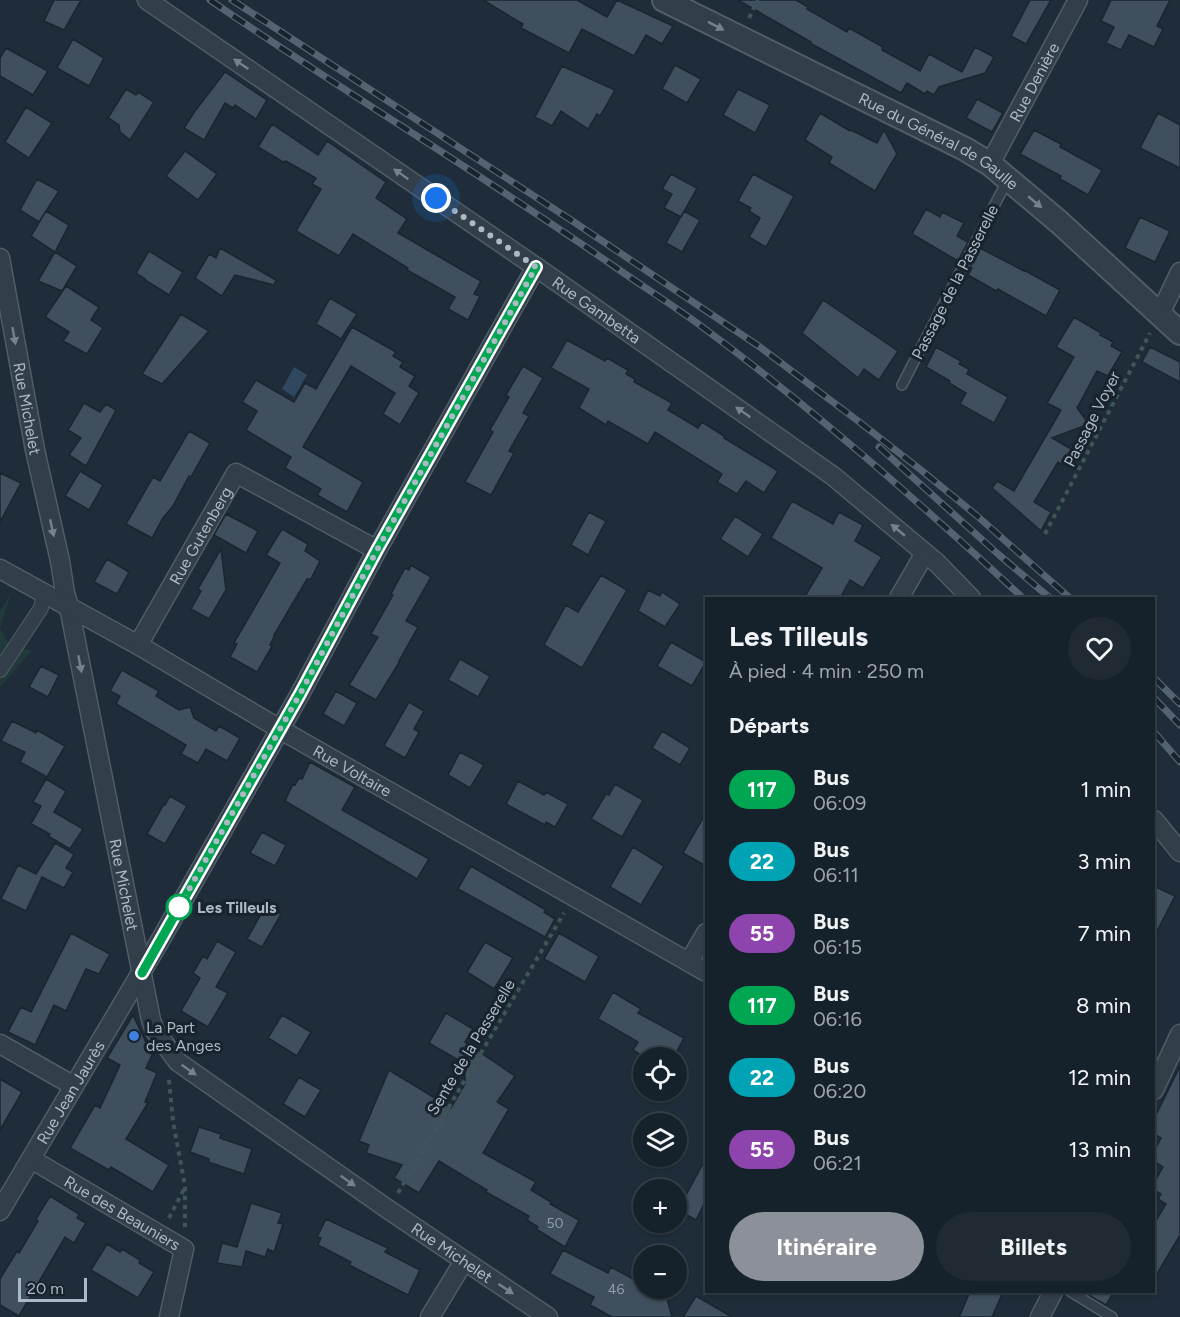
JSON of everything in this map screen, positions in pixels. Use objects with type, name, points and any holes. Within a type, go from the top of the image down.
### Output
[{"type":"street","name":"Rue Gambetta","points":[[147,0],[536,267],[833,476],[937,563],[970,597]]},
{"type":"street","name":"Rue du Général de Gaulle","points":[[664,0],[965,149],[990,164],[1059,222],[1180,333]]},
{"type":"street","name":"Rue Denière","points":[[990,164],[1078,0]]},
{"type":"street","name":"Rue Michelet","points":[[0,258],[35,450],[60,561],[155,1031],[178,1062],[388,1210],[548,1317]]},
{"type":"street","name":"Rue Jean Jaurès","points":[[0,1211],[142,973],[536,267]]},
{"type":"street","points":[[1160,314],[1180,272]]},
{"type":"street","name":"Rue Gutenberg","points":[[138,645],[236,473],[377,550]]},
{"type":"street","points":[[900,597],[925,554]]},
{"type":"street","name":"Rue Voltaire","points":[[0,569],[138,645],[280,729],[705,971]]},
{"type":"street","points":[[0,669],[41,608],[44,593]]},
{"type":"street","points":[[1155,821],[1180,852]]},
{"type":"street","points":[[689,962],[705,935]]},
{"type":"street","points":[[1155,1088],[1180,1034]]},
{"type":"street","points":[[0,1044],[74,1086]]},
{"type":"street","name":"Rue des Beauniers","points":[[31,1159],[184,1249],[169,1317]]},
{"type":"street","points":[[430,1317],[464,1261]]},
{"type":"street","points":[[1040,1317],[1052,1293]]},
{"type":"lane","name":"Passage de la Passerelle","points":[[902,385],[1008,179]]},
{"type":"lane","points":[[1073,1293],[1112,1317]]},
{"type":"path","name":"Passage Voyer","points":[[1046,534],[1160,314]]},
{"type":"path","name":"Sente de la Passerelle","points":[[388,1210],[574,897]]},
{"type":"path","points":[[166,1046],[173,1121],[185,1186],[184,1249]]},
{"type":"path","points":[[160,1234],[185,1186]]},
{"type":"green space","points":[[12,591],[0,628],[0,612]]},
{"type":"green space","points":[[0,628],[9,644],[32,651],[0,687]]},
{"type":"water","points":[[294,367],[307,375],[294,397],[282,389]]},
{"type":"building","points":[[54,0],[81,0],[64,30],[44,21]]},
{"type":"building","points":[[483,0],[577,0],[607,17],[617,0],[673,26],[662,44],[646,35],[634,56],[582,29],[569,53],[521,28],[523,24]]},
{"type":"building","points":[[738,0],[796,0],[847,32],[849,28],[883,47],[882,50],[920,71],[929,54],[962,72],[975,47],[994,57],[985,73],[939,87],[934,95],[927,91],[925,94],[907,83],[901,93]]},
{"type":"building","points":[[1030,0],[1051,0],[1026,44],[1011,36]]},
{"type":"building","points":[[1111,0],[1170,0],[1157,26],[1163,29],[1154,47],[1129,35],[1121,50],[1106,43],[1114,27],[1101,21]]},
{"type":"building","points":[[73,39],[104,58],[89,86],[57,68]]},
{"type":"building","points":[[6,48],[48,71],[33,95],[0,76],[0,58]]},
{"type":"building","points":[[675,65],[701,79],[687,103],[662,89]]},
{"type":"building","points":[[562,66],[615,90],[600,116],[597,114],[588,129],[561,111],[552,126],[535,117]]},
{"type":"building","points":[[225,72],[267,100],[256,119],[235,105],[233,108],[225,103],[204,140],[184,128]]},
{"type":"building","points":[[126,89],[136,95],[138,92],[154,102],[130,140],[120,132],[119,125],[108,118]]},
{"type":"building","points":[[738,89],[770,105],[755,133],[723,115]]},
{"type":"building","points":[[977,99],[1003,113],[992,132],[966,118]]},
{"type":"building","points":[[26,107],[52,123],[29,158],[5,142]]},
{"type":"building","points":[[820,113],[850,131],[877,143],[884,130],[897,154],[875,191],[829,163],[832,157],[805,140]]},
{"type":"building","points":[[1158,113],[1180,125],[1180,168],[1140,148]]},
{"type":"building","points":[[272,124],[318,155],[327,141],[386,182],[376,198],[407,219],[398,233],[481,281],[474,294],[480,296],[468,320],[448,309],[455,297],[407,270],[408,268],[353,234],[339,256],[296,231],[321,189],[312,184],[316,178],[258,147]]},
{"type":"building","points":[[1034,130],[1102,170],[1088,195],[1060,179],[1061,176],[1020,154]]},
{"type":"building","points":[[185,151],[217,174],[198,200],[166,176]]},
{"type":"building","points":[[671,174],[697,188],[681,217],[664,208],[672,194],[662,189]]},
{"type":"building","points":[[753,174],[794,196],[766,247],[749,237],[760,218],[749,211],[751,208],[738,201]]},
{"type":"building","points":[[37,179],[59,191],[39,222],[20,210]]},
{"type":"building","points":[[926,209],[940,217],[942,212],[964,223],[957,236],[968,242],[958,261],[912,234]]},
{"type":"building","points":[[46,211],[69,225],[55,252],[31,236]]},
{"type":"building","points":[[684,211],[700,220],[682,252],[666,243]]},
{"type":"building","points":[[1140,217],[1170,231],[1155,262],[1125,248]]},
{"type":"building","points":[[220,248],[276,280],[274,285],[235,275],[222,296],[195,278],[209,254],[216,258]]},
{"type":"building","points":[[980,248],[1060,290],[1046,316],[968,275]]},
{"type":"building","points":[[149,251],[183,272],[169,295],[136,273]]},
{"type":"building","points":[[55,252],[77,266],[62,291],[38,281]]},
{"type":"building","points":[[66,286],[99,307],[91,320],[103,328],[87,354],[63,341],[69,332],[45,317]]},
{"type":"building","points":[[330,298],[357,314],[341,339],[316,324]]},
{"type":"building","points":[[823,300],[898,351],[879,380],[864,369],[858,378],[802,333]]},
{"type":"building","points":[[181,314],[209,331],[162,384],[142,374]]},
{"type":"building","points":[[1074,317],[1101,333],[1100,335],[1113,342],[1111,346],[1122,352],[1108,376],[1097,371],[1077,408],[1089,424],[1052,438],[1071,449],[1062,465],[1058,462],[1034,502],[1051,512],[1041,531],[992,488],[997,481],[1014,491],[1061,410],[1047,403],[1074,357],[1056,347]]},
{"type":"building","points":[[352,327],[396,352],[393,356],[403,362],[400,367],[415,376],[409,386],[419,393],[400,425],[383,414],[395,393],[351,366],[303,447],[363,482],[347,512],[317,495],[321,489],[285,468],[291,457],[246,430],[257,411],[242,402],[256,380],[294,402],[305,383],[316,389]]},
{"type":"building","points":[[567,340],[605,361],[607,358],[628,370],[626,374],[635,379],[634,382],[672,403],[668,410],[698,428],[702,422],[778,471],[764,493],[746,481],[737,494],[717,482],[722,474],[655,432],[648,444],[608,421],[606,425],[579,408],[589,389],[551,368]]},
{"type":"building","points":[[936,347],[961,361],[959,364],[969,369],[967,374],[1008,397],[994,423],[960,404],[966,393],[926,367]]},
{"type":"building","points":[[1150,347],[1180,362],[1180,382],[1142,362]]},
{"type":"building","points":[[523,366],[543,378],[523,413],[529,416],[509,451],[514,453],[491,495],[465,482],[493,432],[490,430],[509,397],[506,395]]},
{"type":"building","points":[[84,403],[100,412],[106,404],[116,410],[86,466],[69,455],[81,438],[68,430]]},
{"type":"building","points":[[189,431],[210,443],[152,538],[126,524],[153,477],[160,481]]},
{"type":"building","points":[[80,471],[103,485],[89,510],[65,496]]},
{"type":"building","points":[[0,473],[21,483],[0,522]]},
{"type":"building","points":[[792,501],[833,524],[839,512],[863,525],[855,541],[882,557],[863,588],[850,580],[841,597],[805,597],[822,568],[771,538]]},
{"type":"building","points":[[589,512],[606,521],[588,555],[571,545]]},
{"type":"building","points":[[226,514],[258,531],[246,553],[214,535]]},
{"type":"building","points":[[735,516],[763,534],[748,557],[720,539]]},
{"type":"building","points":[[282,529],[308,544],[305,551],[320,561],[311,579],[307,579],[274,635],[270,645],[272,646],[257,672],[230,657],[237,644],[234,643],[280,563],[266,555]]},
{"type":"building","points":[[221,549],[226,590],[209,619],[191,609],[201,591],[198,589]]},
{"type":"building","points":[[107,559],[129,572],[117,594],[94,582]]},
{"type":"building","points":[[411,565],[431,577],[406,621],[418,627],[376,700],[349,685],[378,637],[371,634],[393,595],[391,594],[405,568],[409,570]]},
{"type":"building","points":[[601,575],[627,590],[582,668],[544,645],[566,605],[578,612]]},
{"type":"building","points":[[648,590],[660,596],[662,592],[680,604],[665,627],[638,611]]},
{"type":"building","points":[[671,642],[705,661],[692,686],[657,666]]},
{"type":"building","points":[[460,659],[490,676],[478,697],[448,680]]},
{"type":"building","points":[[41,666],[59,675],[48,697],[29,687]]},
{"type":"building","points":[[122,670],[159,691],[156,696],[179,710],[190,707],[194,718],[216,731],[219,726],[240,738],[227,761],[206,749],[198,763],[181,754],[186,745],[116,704],[120,696],[110,691]]},
{"type":"building","points":[[336,691],[357,703],[344,726],[323,714]]},
{"type":"building","points":[[409,702],[424,711],[414,729],[419,732],[405,758],[384,746]]},
{"type":"building","points":[[12,721],[36,733],[37,730],[65,746],[47,777],[20,762],[25,752],[1,741]]},
{"type":"building","points":[[662,731],[690,748],[680,765],[652,748]]},
{"type":"building","points":[[460,752],[484,765],[470,788],[448,775]]},
{"type":"building","points":[[310,762],[355,787],[342,810],[429,859],[417,879],[285,801],[293,784],[295,785],[299,778],[302,779]]},
{"type":"building","points":[[46,779],[66,791],[54,812],[83,829],[70,849],[48,836],[50,834],[31,824],[41,806],[33,802]]},
{"type":"building","points":[[518,781],[544,795],[546,792],[568,804],[555,827],[546,822],[545,825],[506,804]]},
{"type":"building","points":[[615,784],[643,800],[622,837],[591,819]]},
{"type":"building","points":[[170,796],[187,806],[165,844],[147,834]]},
{"type":"building","points":[[705,815],[705,865],[683,853]]},
{"type":"building","points":[[262,832],[286,845],[275,866],[250,853]]},
{"type":"building","points":[[55,843],[74,854],[66,868],[73,872],[64,888],[42,877],[26,911],[1,899],[18,865],[36,874]]},
{"type":"building","points":[[633,847],[664,866],[641,905],[610,887]]},
{"type":"building","points":[[471,866],[546,910],[544,912],[555,919],[545,937],[458,889]]},
{"type":"building","points":[[1155,886],[1175,896],[1155,935]]},
{"type":"building","points":[[266,905],[281,914],[262,947],[247,939]]},
{"type":"building","points":[[71,933],[110,954],[99,974],[86,969],[66,1011],[54,1005],[35,1045],[8,1032],[21,1007],[31,1012]]},
{"type":"building","points":[[559,933],[599,956],[585,982],[544,959]]},
{"type":"building","points":[[217,941],[236,952],[216,987],[228,993],[208,1027],[181,1011],[200,978],[193,973],[203,956],[207,959]]},
{"type":"building","points":[[485,942],[513,958],[494,989],[467,972]]},
{"type":"building","points":[[613,992],[641,1009],[638,1013],[684,1038],[679,1047],[635,1047],[638,1042],[598,1019]]},
{"type":"building","points":[[446,1013],[473,1029],[465,1042],[515,1076],[497,1102],[509,1109],[483,1153],[536,1182],[531,1190],[551,1202],[550,1204],[579,1220],[565,1247],[536,1229],[538,1227],[527,1220],[529,1216],[486,1192],[487,1190],[439,1161],[419,1193],[394,1178],[402,1165],[366,1153],[369,1145],[359,1141],[389,1070],[451,1108],[465,1084],[465,1064],[429,1043]]},
{"type":"building","points":[[133,1015],[152,1055],[146,1068],[157,1073],[145,1102],[148,1103],[126,1139],[169,1165],[153,1192],[111,1167],[109,1170],[70,1148],[95,1105],[100,1108],[120,1065],[107,1058]]},
{"type":"building","points":[[282,1015],[311,1032],[297,1056],[268,1038]]},
{"type":"building","points":[[1180,1066],[1180,1235],[1155,1277],[1155,1222],[1166,1204],[1158,1199],[1161,1194],[1155,1191],[1155,1181],[1163,1167],[1155,1162],[1155,1149],[1161,1138],[1155,1135],[1155,1117]]},
{"type":"building","points":[[299,1077],[321,1090],[305,1117],[283,1104]]},
{"type":"building","points":[[0,1079],[22,1092],[0,1130]]},
{"type":"building","points":[[199,1127],[221,1134],[220,1138],[252,1149],[244,1174],[208,1162],[209,1159],[190,1152]]},
{"type":"building","points":[[705,1160],[705,1202],[696,1220],[687,1215],[687,1193]]},
{"type":"building","points":[[50,1196],[79,1214],[77,1218],[86,1223],[74,1243],[65,1237],[19,1316],[0,1305],[0,1279],[17,1251],[19,1253]]},
{"type":"building","points":[[251,1203],[282,1213],[278,1223],[283,1224],[274,1252],[268,1249],[265,1257],[246,1251],[242,1267],[217,1263],[222,1243],[237,1247]]},
{"type":"building","points":[[326,1219],[388,1248],[385,1252],[420,1270],[408,1295],[349,1265],[351,1262],[318,1245],[321,1238],[317,1237]]},
{"type":"building","points":[[107,1244],[120,1252],[122,1249],[154,1272],[138,1298],[91,1270]]},
{"type":"building","points":[[563,1250],[608,1273],[611,1267],[633,1279],[633,1299],[667,1299],[672,1317],[612,1317],[590,1305],[594,1297],[550,1274]]},
{"type":"building","points":[[970,1293],[1003,1293],[992,1317],[959,1317]]},
{"type":"building","points":[[1092,1293],[1113,1293],[1106,1305],[1090,1296]]},
{"type":"building","points":[[696,1296],[732,1317],[683,1317]]},
{"type":"railway","points":[[210,0],[517,201],[701,326],[866,458],[1022,597]]},
{"type":"railway","points":[[232,0],[571,220],[760,347],[921,470],[1069,597]]},
{"type":"railway","points":[[879,447],[1049,597]]},
{"type":"railway","points":[[1155,679],[1180,704]]},
{"type":"railway","points":[[1155,699],[1180,725]]},
{"type":"railway","points":[[1155,733],[1180,762]]},
{"type":"bus line","name":"117","points":[[142,973],[300,694],[377,550],[536,267]]},
{"type":"place","name":"Les Tilleuls","points":[[179,907]]},
{"type":"place","name":"La Part des Anges","points":[[134,1036]]},
{"type":"route","points":[[179,907],[300,694],[377,550],[536,267],[436,198]]}]
